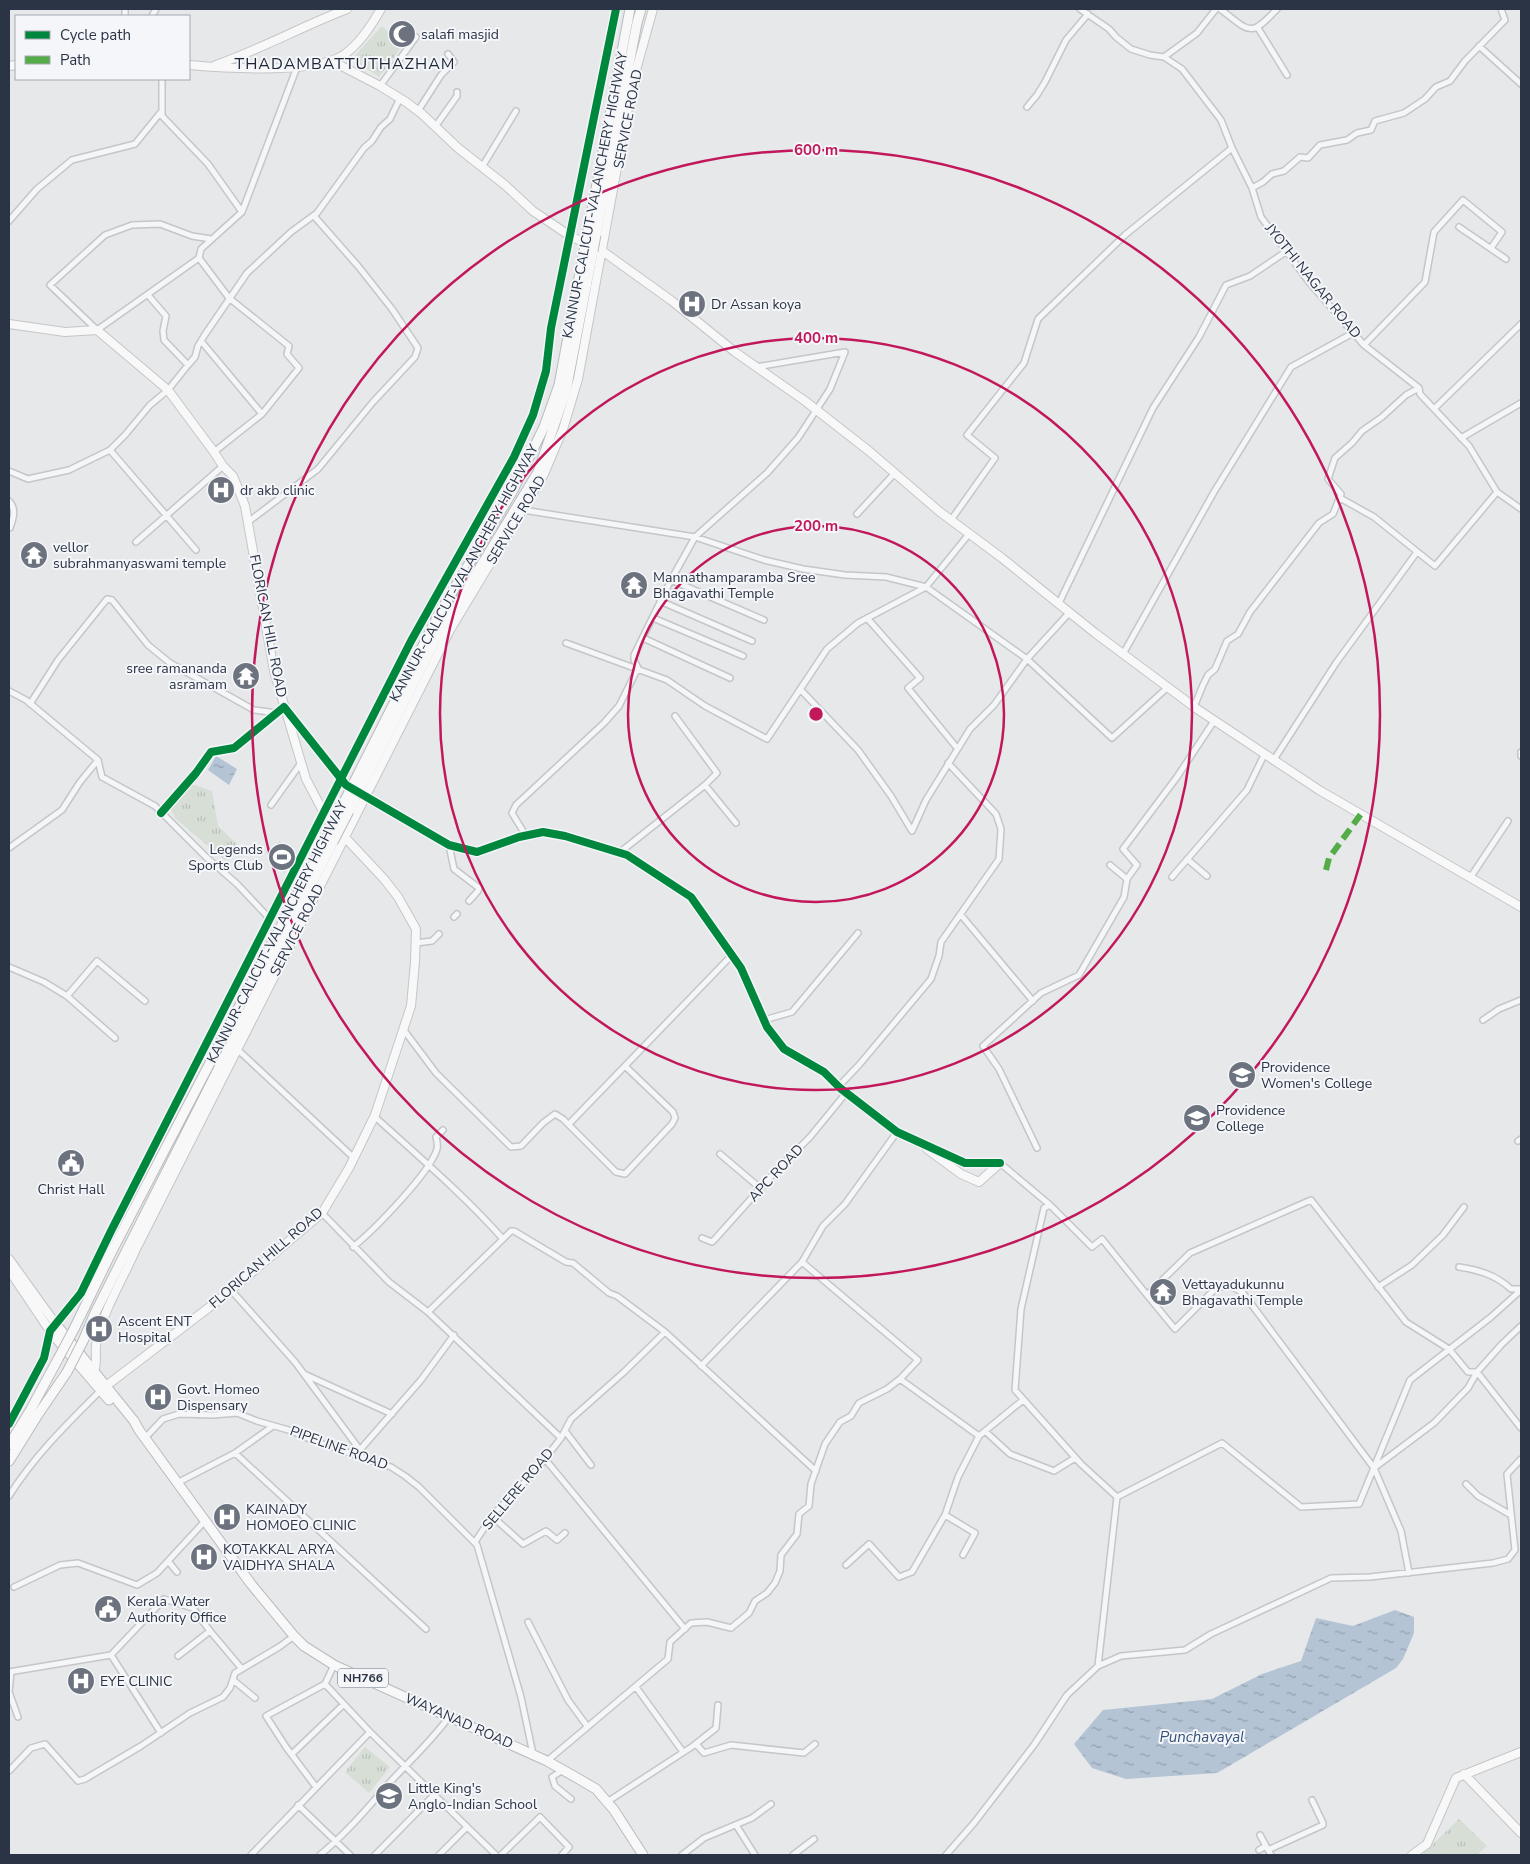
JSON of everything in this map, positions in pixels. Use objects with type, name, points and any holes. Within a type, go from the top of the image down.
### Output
[{"type":"highway","name":"KANNUR-CALICUT-VALANCHERY HIGHWAY","points":[[9,1445],[74,1330],[110,1255],[345,808],[358,792],[439,614],[512,492],[544,427],[559,384],[593,251],[592,233],[630,9]]},
{"type":"highway","points":[[592,233],[641,9]]},
{"type":"highway","points":[[358,792],[434,643],[538,472],[566,391],[593,251]]},
{"type":"highway","points":[[9,1461],[67,1372],[83,1341],[95,1313],[329,841]]},
{"type":"highway","name":"NH766","points":[[53,1327],[92,1370]]},
{"type":"highway","name":"WAYANAD ROAD","points":[[53,1327],[134,1421],[204,1522],[251,1584],[294,1636],[309,1650],[334,1664],[547,1760],[596,1789],[643,1855]]},
{"type":"highway","name":"WAYANAD ROAD","points":[[92,1370],[104,1388]]},
{"type":"street","points":[[212,67],[248,54],[347,9]]},
{"type":"street","points":[[190,65],[212,67],[297,67],[332,61],[354,46],[381,9]]},
{"type":"street","points":[[9,1424],[44,1358],[53,1327],[81,1293],[411,641],[514,457],[533,415],[546,371],[551,328],[616,9]]},
{"type":"street","name":"SERVICE ROAD","points":[[92,1370],[96,1367],[96,1342],[136,1249],[345,837],[358,792],[450,630],[544,474],[563,429],[578,379],[593,251],[616,184],[633,81],[653,9]]},
{"type":"street","name":"JYOTHI NAGAR ROAD","points":[[1080,9],[1110,29],[1116,37],[1131,49],[1164,57],[1182,69],[1221,120],[1232,148],[1252,188],[1261,216],[1309,282],[1364,345],[1419,388],[1420,394],[1469,446],[1497,492],[1521,509]]},
{"type":"street","points":[[1164,57],[1197,33],[1216,9]]},
{"type":"street","points":[[1220,9],[1247,29],[1258,28],[1277,9]]},
{"type":"street","points":[[1252,188],[1272,174],[1284,171],[1300,157],[1308,158],[1320,145],[1347,140],[1357,133],[1371,130],[1376,121],[1404,114],[1425,99],[1436,87],[1450,81],[1465,61],[1504,20],[1500,9]]},
{"type":"street","points":[[1027,107],[1045,82],[1066,40],[1088,14]]},
{"type":"street","points":[[1258,28],[1288,75]]},
{"type":"street","points":[[380,86],[416,37]]},
{"type":"street","points":[[1479,46],[1521,84]]},
{"type":"street","points":[[418,111],[441,75],[454,62],[448,54]]},
{"type":"street","points":[[332,61],[400,98],[418,111],[458,148],[505,185],[533,211],[672,301],[756,367],[869,451],[894,474],[951,520],[1194,707],[1264,755],[1320,790],[1521,906]]},
{"type":"street","points":[[9,324],[65,332],[96,330],[199,258],[201,249],[210,239],[242,212],[297,67]]},
{"type":"street","points":[[162,80],[162,116],[208,164],[242,212]]},
{"type":"street","points":[[435,127],[457,96],[457,92]]},
{"type":"street","points":[[9,471],[28,479],[68,470],[110,450],[150,405],[168,390],[195,357],[201,341],[247,273],[291,232],[314,216],[364,148],[390,119],[400,98]]},
{"type":"street","points":[[9,221],[37,189],[72,160],[135,144],[162,111]]},
{"type":"street","points":[[482,167],[516,111]]},
{"type":"street","points":[[951,520],[995,458],[967,434],[1024,363],[1038,319],[1125,236],[1232,148]]},
{"type":"street","points":[[1364,345],[1425,282],[1434,232],[1463,200],[1502,232],[1491,248]]},
{"type":"street","points":[[248,522],[318,469],[373,402],[415,358],[418,348],[392,309],[358,266],[314,216]]},
{"type":"street","points":[[96,330],[50,285],[105,235],[132,225],[160,224],[192,236],[210,239]]},
{"type":"street","points":[[1459,227],[1506,259]]},
{"type":"street","points":[[1058,603],[1153,408],[1198,337],[1226,285],[1250,276],[1287,251]]},
{"type":"street","points":[[199,258],[229,298],[289,346],[287,354],[299,368],[262,414],[214,452]]},
{"type":"street","points":[[148,295],[166,316],[163,332],[164,340],[188,365]]},
{"type":"street","points":[[1434,409],[1521,324]]},
{"type":"street","name":"FLORICAN HILL ROAD","points":[[96,330],[168,390],[223,466],[233,476],[245,506],[274,671],[306,779],[324,814],[384,879],[398,897],[416,929],[411,1006],[374,1116],[354,1158],[322,1212],[231,1290],[104,1388]]},
{"type":"street","points":[[1123,654],[1214,492],[1291,367],[1353,333]]},
{"type":"street","points":[[201,341],[262,414]]},
{"type":"street","points":[[638,668],[634,655],[670,580],[695,537],[767,473],[798,438],[830,390],[846,352],[756,367]]},
{"type":"street","points":[[1194,707],[1202,685],[1208,675],[1215,669],[1227,641],[1238,634],[1250,612],[1319,523],[1333,514],[1341,494],[1328,479],[1335,458],[1362,431],[1382,417],[1406,395],[1419,388]]},
{"type":"street","points":[[1461,438],[1521,403]]},
{"type":"street","points":[[110,450],[196,550]]},
{"type":"street","points":[[136,542],[223,466]]},
{"type":"street","points":[[857,514],[894,474]]},
{"type":"street","points":[[1340,498],[1374,517],[1434,566],[1497,492]]},
{"type":"street","points":[[9,501],[14,512],[10,528]]},
{"type":"street","points":[[523,510],[695,537],[764,560],[804,569],[845,575],[886,577],[926,587],[1027,659],[1112,738],[1168,687]]},
{"type":"street","points":[[566,643],[667,680],[705,706],[767,739],[828,649],[858,623],[926,587],[970,534]]},
{"type":"street","points":[[1274,761],[1336,663],[1417,552]]},
{"type":"street","points":[[670,580],[764,620]]},
{"type":"street","points":[[30,704],[58,660],[107,599],[112,600],[148,645],[170,663],[254,710],[277,713]]},
{"type":"street","points":[[660,601],[752,641]]},
{"type":"street","points":[[800,689],[858,750],[912,831],[926,800],[970,728],[994,705],[1027,659],[1070,612]]},
{"type":"street","points":[[653,618],[743,656]]},
{"type":"street","points":[[867,618],[920,678],[908,688],[957,748]]},
{"type":"street","points":[[642,638],[730,678]]},
{"type":"street","points":[[526,836],[512,813],[516,805],[620,706],[638,668]]},
{"type":"street","points":[[9,691],[30,704],[98,760],[102,777],[154,806],[206,857],[237,884],[270,919]]},
{"type":"street","points":[[161,813],[196,773],[211,752],[234,748],[284,707],[341,779],[358,792],[449,846],[477,852],[543,832],[565,836],[627,856],[690,897],[741,968],[767,1027],[784,1048],[824,1072],[838,1087],[897,1132],[965,1163],[1000,1163],[1050,1205],[1092,1247],[1102,1239],[1175,1329],[1216,1288],[1230,1285],[1243,1293],[1374,1468],[1401,1531],[1409,1573]]},
{"type":"street","points":[[619,853],[705,785],[717,773],[675,716]]},
{"type":"street","points":[[1036,1148],[998,1069],[983,1046],[1041,993],[1079,975],[1124,897],[1127,878],[1137,865],[1123,849],[1177,776],[1214,721]]},
{"type":"street","points":[[1172,877],[1247,790],[1264,755]]},
{"type":"street","points":[[9,848],[62,810],[80,782],[98,760]]},
{"type":"street","points":[[271,805],[301,763]]},
{"type":"street","points":[[838,1087],[859,1065],[931,979],[942,942],[999,859],[1001,829],[996,814],[948,763]]},
{"type":"street","points":[[705,785],[736,823]]},
{"type":"street","points":[[1470,878],[1508,821]]},
{"type":"street","points":[[449,846],[454,869],[479,888],[469,901]]},
{"type":"street","points":[[1188,859],[1207,876]]},
{"type":"street","points":[[1110,865],[1127,878]]},
{"type":"street","points":[[961,914],[1033,1000]]},
{"type":"street","points":[[764,1020],[792,1012],[858,933]]},
{"type":"street","points":[[416,943],[432,941],[438,934]]},
{"type":"street","points":[[569,1124],[732,955]]},
{"type":"street","points":[[67,996],[97,961],[146,1001]]},
{"type":"street","points":[[9,967],[44,982],[67,996],[115,1038]]},
{"type":"street","points":[[1483,1020],[1499,1009],[1521,1000]]},
{"type":"street","points":[[403,1028],[436,1073],[511,1147],[521,1146],[543,1123],[555,1114],[563,1118],[616,1172],[625,1174],[672,1124],[675,1118],[673,1112],[625,1066]]},
{"type":"street","points":[[237,1049],[354,1158]]},
{"type":"street","name":"APC ROAD","points":[[702,1238],[712,1242],[760,1188],[810,1137],[846,1093]]},
{"type":"street","points":[[374,1116],[477,1210],[503,1239]]},
{"type":"street","points":[[354,1247],[369,1234],[420,1176],[437,1148],[436,1137],[443,1130]]},
{"type":"street","points":[[701,1366],[802,1262],[823,1226],[844,1204],[897,1132]]},
{"type":"street","points":[[918,1142],[961,1174],[980,1182],[1000,1163]]},
{"type":"street","points":[[720,1154],[760,1188]]},
{"type":"street","points":[[1147,1294],[1190,1252],[1311,1200],[1406,1322],[1449,1349],[1468,1372],[1477,1372]]},
{"type":"street","points":[[1050,1205],[1044,1208],[1021,1309],[1015,1390],[1075,1458],[1118,1497]]},
{"type":"street","points":[[1378,1287],[1412,1265],[1443,1235],[1464,1207]]},
{"type":"street","points":[[322,1212],[389,1282],[454,1335],[561,1438]]},
{"type":"street","points":[[428,1312],[511,1231],[514,1231],[566,1262],[573,1263],[609,1293],[617,1296],[665,1332],[816,1471]]},
{"type":"street","points":[[9,1259],[53,1327]]},
{"type":"street","points":[[547,1760],[668,1659],[670,1642],[691,1623],[707,1622],[731,1628],[748,1613],[755,1601],[775,1583],[780,1571],[781,1555],[797,1534],[799,1514],[809,1506],[811,1484],[825,1444],[840,1422],[852,1416],[859,1403],[887,1389],[900,1379],[918,1360],[802,1262]]},
{"type":"street","points":[[1458,1267],[1477,1270],[1501,1280],[1511,1289],[1521,1290]]},
{"type":"street","name":"WAYANAD ROAD","points":[[9,1270],[53,1327]]},
{"type":"street","points":[[231,1290],[304,1374],[360,1450]]},
{"type":"street","points":[[1118,1497],[1222,1443],[1301,1507],[1359,1504],[1410,1380],[1521,1290]]},
{"type":"street","points":[[1374,1468],[1434,1423],[1468,1388],[1477,1372],[1502,1344],[1521,1326]]},
{"type":"street","name":"SELLERE ROAD","points":[[475,1542],[492,1516],[545,1459],[561,1438],[571,1419],[646,1352],[665,1332]]},
{"type":"street","points":[[355,1454],[421,1380],[454,1335]]},
{"type":"street","points":[[1477,1372],[1521,1428]]},
{"type":"street","points":[[304,1374],[392,1414]]},
{"type":"street","points":[[900,1379],[979,1436]]},
{"type":"street","points":[[9,1496],[24,1471],[42,1449],[104,1388]]},
{"type":"street","points":[[846,1565],[869,1544],[899,1577],[912,1572],[945,1515],[958,1477],[979,1436],[1023,1400]]},
{"type":"street","name":"PIPELINE ROAD","points":[[142,1434],[163,1419],[179,1414],[213,1415],[237,1413],[391,1466],[419,1487],[475,1542],[521,1698],[533,1754]]},
{"type":"street","points":[[177,1484],[235,1454],[273,1426]]},
{"type":"street","points":[[565,1431],[591,1465]]},
{"type":"street","points":[[985,1431],[1010,1454],[1054,1471],[1075,1458]]},
{"type":"street","points":[[235,1454],[426,1629]]},
{"type":"street","points":[[545,1459],[685,1629]]},
{"type":"street","points":[[946,1855],[974,1823],[1034,1745],[1067,1695],[1098,1666],[1122,1656],[1185,1650],[1211,1634],[1331,1578],[1409,1573],[1493,1563],[1508,1559],[1516,1550],[1507,1474],[1521,1459]]},
{"type":"street","points":[[1466,1484],[1478,1496],[1511,1515]]},
{"type":"street","points":[[1098,1666],[1118,1497]]},
{"type":"street","points":[[945,1515],[975,1533],[963,1555]]},
{"type":"street","points":[[492,1516],[523,1544],[546,1531],[556,1540],[565,1533]]},
{"type":"street","points":[[14,1587],[60,1565],[78,1563],[137,1585],[157,1573],[204,1522]]},
{"type":"street","points":[[168,1561],[177,1572]]},
{"type":"street","points":[[18,1717],[9,1692],[10,1672],[111,1655],[164,1599],[193,1608],[242,1669]]},
{"type":"street","points":[[528,1622],[568,1700],[587,1726]]},
{"type":"street","points":[[178,1656],[210,1631]]},
{"type":"street","points":[[9,1771],[32,1748],[46,1744],[78,1781],[141,1746],[190,1712],[223,1697],[230,1688],[235,1673],[294,1636]]},
{"type":"street","points":[[111,1655],[161,1733]]},
{"type":"street","points":[[316,1787],[266,1716],[325,1684],[334,1664]]},
{"type":"street","points":[[233,1680],[256,1698]]},
{"type":"street","points":[[325,1684],[370,1732],[496,1855]]},
{"type":"street","points":[[636,1687],[683,1752]]},
{"type":"street","points":[[292,1754],[344,1704]]},
{"type":"street","points":[[607,1802],[696,1744],[716,1728],[718,1705]]},
{"type":"street","points":[[320,1855],[336,1842],[432,1740],[449,1717]]},
{"type":"street","points":[[250,1855],[370,1732]]},
{"type":"street","points":[[696,1744],[704,1753],[731,1744],[804,1753],[815,1744]]},
{"type":"street","points":[[1412,1855],[1427,1844],[1456,1778],[1521,1752]]},
{"type":"street","points":[[563,1770],[552,1777],[555,1786],[571,1799]]},
{"type":"street","points":[[1464,1774],[1521,1833]]},
{"type":"street","points":[[375,1855],[434,1795]]},
{"type":"street","points":[[1259,1850],[1268,1851],[1322,1825],[1323,1823],[1312,1800]]},
{"type":"street","points":[[682,1855],[704,1838],[752,1818],[771,1804]]},
{"type":"street","points":[[298,1805],[350,1855]]},
{"type":"street","points":[[501,1855],[540,1817],[570,1847],[562,1855]]},
{"type":"street","points":[[736,1825],[756,1855]]},
{"type":"street","points":[[439,1855],[467,1827]]},
{"type":"street","points":[[1260,1835],[1268,1851]]},
{"type":"street","points":[[793,1855],[814,1839]]},
{"type":"green space","points":[[382,26],[402,46],[379,77],[352,59]]},
{"type":"green space","points":[[192,784],[212,791],[218,826],[238,845],[225,860],[176,819],[168,805]]},
{"type":"green space","name":"Legends Sports Club","points":[[280,841],[296,860],[284,873],[267,854]]},
{"type":"green space","points":[[365,1747],[390,1767],[369,1793],[345,1772]]},
{"type":"green space","points":[[1459,1819],[1487,1846],[1477,1855],[1422,1855]]},
{"type":"water","points":[[216,756],[237,769],[229,785],[208,770]]},
{"type":"water","name":"Punchavayal","points":[[1395,1610],[1414,1617],[1414,1633],[1403,1659],[1396,1668],[1217,1773],[1126,1779],[1092,1768],[1074,1744],[1103,1710],[1212,1699],[1262,1674],[1301,1661],[1316,1618],[1353,1626]]},
{"type":"marked path","points":[[1326,870],[1329,858],[1361,814]]},
{"type":"cycle path","points":[[9,1424],[44,1358],[50,1331],[81,1293],[411,641],[514,457],[533,415],[546,371],[551,328],[616,9]]},
{"type":"cycle path","points":[[161,813],[196,773],[211,752],[234,748],[284,707],[346,785],[449,845],[477,852],[519,837],[543,832],[565,836],[627,855],[691,897],[741,968],[767,1027],[784,1049],[824,1072],[840,1088],[897,1132],[965,1163],[1000,1163]]},
{"type":"place","name":"salafi masjid","points":[[402,34]]},
{"type":"place","name":"Dr Assan koya","points":[[692,304]]},
{"type":"place","name":"dr akb clinic","points":[[221,490]]},
{"type":"place","name":"vellor subrahmanyaswami temple","points":[[34,555]]},
{"type":"place","name":"Mannathamparamba Sree Bhagavathi Temple","points":[[634,585]]},
{"type":"place","name":"sree ramananda asramam","points":[[246,676]]},
{"type":"place","name":"Legends Sports Club","points":[[282,857]]},
{"type":"place","name":"Providence Women's College","points":[[1242,1075]]},
{"type":"place","name":"Providence College","points":[[1197,1118]]},
{"type":"place","name":"Christ Hall","points":[[71,1163]]},
{"type":"place","name":"Vettayadukunnu Bhagavathi Temple","points":[[1163,1292]]},
{"type":"place","name":"Ascent ENT Hospital","points":[[99,1329]]},
{"type":"place","name":"Govt. Homeo Dispensary","points":[[158,1397]]},
{"type":"place","name":"KAINADY HOMOEO CLINIC","points":[[227,1517]]},
{"type":"place","name":"KOTAKKAL ARYA VAIDHYA SHALA","points":[[204,1557]]},
{"type":"place","name":"Kerala Water Authority Office","points":[[108,1609]]},
{"type":"place","name":"EYE CLINIC","points":[[81,1681]]},
{"type":"place","name":"Little King's Anglo-Indian School","points":[[389,1796]]},
{"type":"district","name":"THADAMBATTUTHAZHAM","points":[[345,64]]}]
